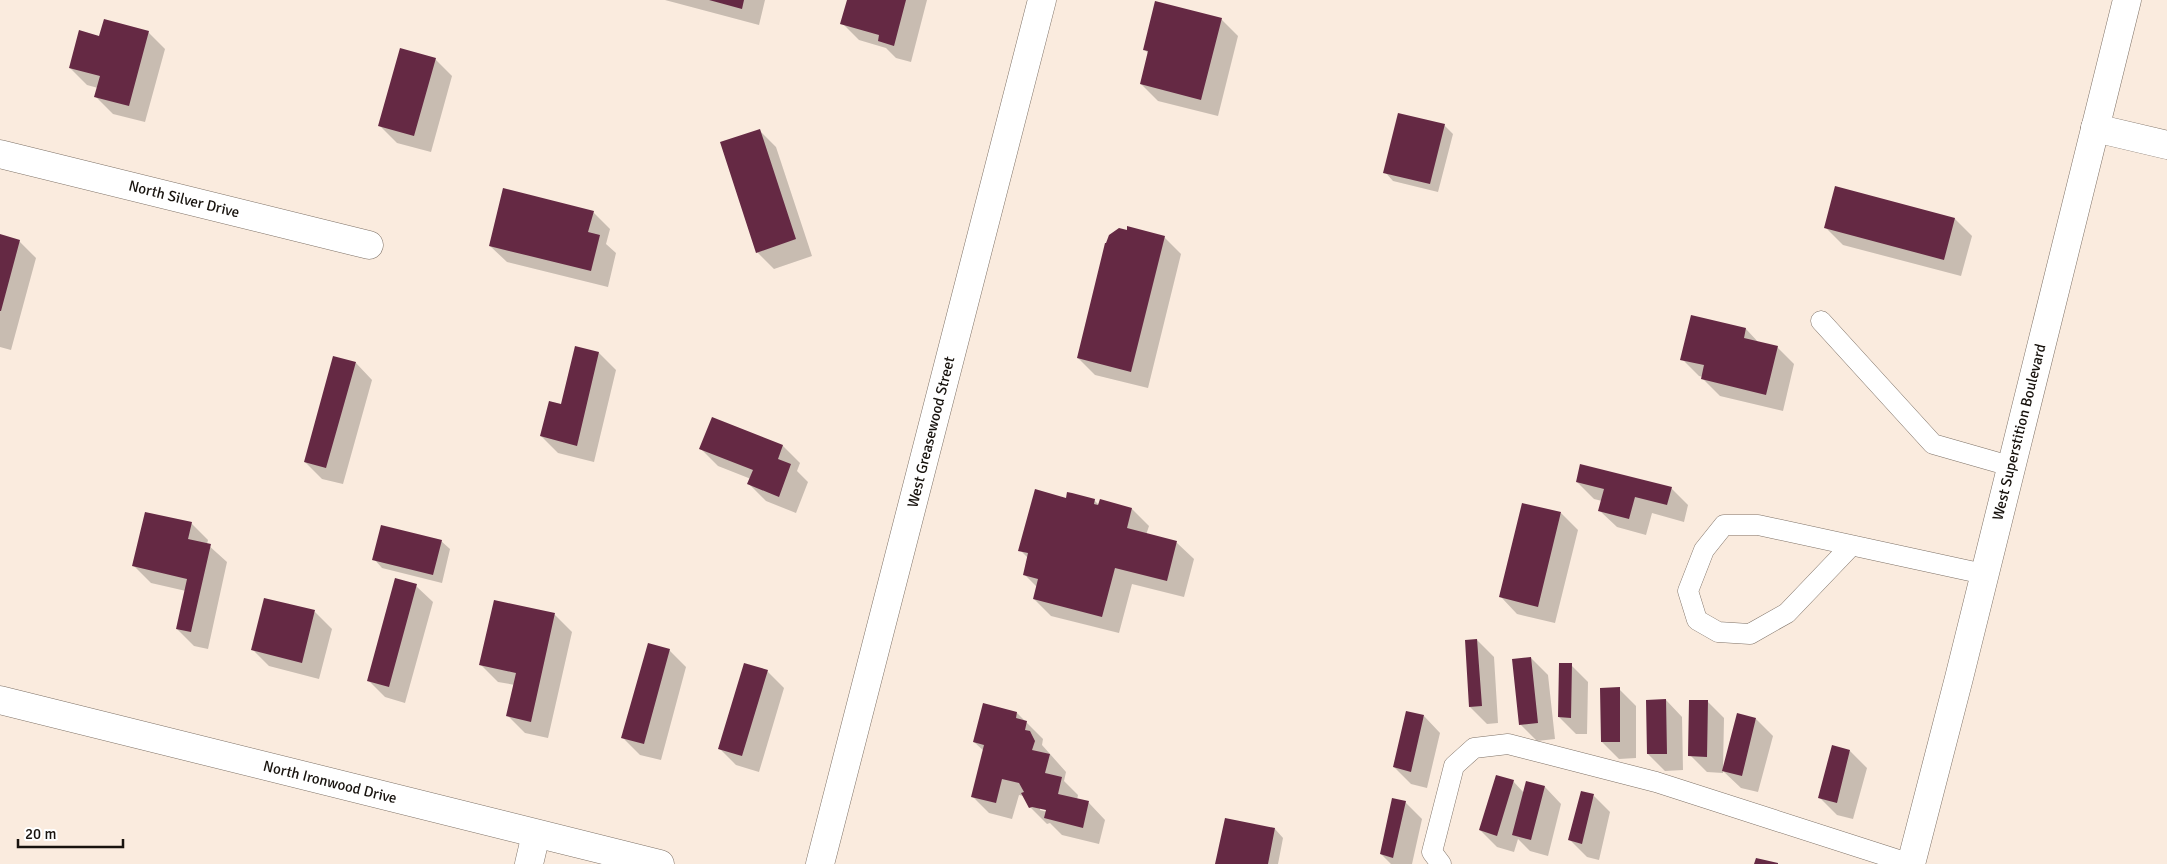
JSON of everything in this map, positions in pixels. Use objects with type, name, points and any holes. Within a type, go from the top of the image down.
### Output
[{"type":"street","name":"West Greasewood Street","points":[[820,864],[1042,0]]},
{"type":"street","name":"West Superstition Boulevard","points":[[1911,864],[2127,0]]},
{"type":"street","points":[[2095,128],[2167,145]]},
{"type":"street","name":"North Silver Drive","points":[[0,154],[369,245]]},
{"type":"street","name":"North Ironwood Drive","points":[[0,700],[660,864]]},
{"type":"street","points":[[529,864],[536,834]]},
{"type":"lane","points":[[1821,321],[1933,444],[2010,466]]},
{"type":"lane","points":[[1851,546],[1787,613],[1750,634],[1718,632],[1697,620],[1688,591],[1704,550],[1724,525],[1758,525],[1984,574]]},
{"type":"lane","points":[[1441,864],[1432,852],[1454,766],[1474,748],[1508,744],[1656,782],[1911,864]]},
{"type":"building","points":[[709,0],[744,0],[742,9]]},
{"type":"building","points":[[847,0],[906,0],[894,46],[878,41],[879,35],[840,24]]},
{"type":"building","points":[[1155,1],[1222,18],[1201,100],[1140,84],[1148,51],[1143,50]]},
{"type":"building","points":[[104,19],[149,31],[129,106],[94,97],[100,76],[69,68],[79,30],[99,36]]},
{"type":"building","points":[[400,48],[436,58],[414,136],[378,126]]},
{"type":"building","points":[[1398,113],[1445,124],[1430,184],[1383,173]]},
{"type":"building","points":[[760,129],[796,239],[756,253],[720,142]]},
{"type":"building","points":[[1835,186],[1955,218],[1944,260],[1824,228]]},
{"type":"building","points":[[503,188],[594,211],[588,232],[600,235],[591,271],[489,246]]},
{"type":"building","points":[[1127,226],[1165,236],[1131,372],[1077,358],[1105,243],[1109,235],[1119,228],[1127,230]]},
{"type":"building","points":[[0,234],[20,240],[1,311],[0,311]]},
{"type":"building","points":[[1691,315],[1746,328],[1744,338],[1778,346],[1766,395],[1701,379],[1704,365],[1680,360]]},
{"type":"building","points":[[575,346],[599,352],[577,446],[540,436],[549,401],[561,404]]},
{"type":"building","points":[[333,356],[356,362],[326,468],[304,462]]},
{"type":"building","points":[[712,417],[783,445],[778,459],[791,464],[779,497],[747,484],[753,470],[699,449]]},
{"type":"building","points":[[1580,464],[1672,487],[1667,505],[1635,497],[1629,519],[1598,511],[1604,489],[1576,482]]},
{"type":"building","points":[[1035,489],[1066,498],[1067,492],[1072,493],[1095,499],[1094,504],[1098,505],[1100,499],[1132,508],[1127,528],[1177,541],[1167,581],[1115,568],[1102,617],[1033,599],[1038,579],[1023,575],[1028,553],[1018,551]]},
{"type":"building","points":[[1522,503],[1561,512],[1538,607],[1499,597]]},
{"type":"building","points":[[145,512],[192,522],[188,539],[211,544],[191,632],[176,629],[187,579],[132,566]]},
{"type":"building","points":[[381,525],[442,540],[433,575],[372,560]]},
{"type":"building","points":[[395,578],[417,584],[389,687],[367,681]]},
{"type":"building","points":[[264,598],[315,610],[302,663],[251,650]]},
{"type":"building","points":[[494,600],[555,613],[531,722],[506,716],[516,673],[479,665]]},
{"type":"building","points":[[1477,639],[1482,706],[1469,707],[1465,640]]},
{"type":"building","points":[[648,643],[670,649],[644,744],[621,738]]},
{"type":"building","points":[[1531,657],[1538,723],[1519,725],[1512,659]]},
{"type":"building","points":[[744,663],[768,670],[742,756],[718,749]]},
{"type":"building","points":[[1559,663],[1572,663],[1571,718],[1558,717]]},
{"type":"building","points":[[1620,687],[1620,742],[1601,742],[1600,688]]},
{"type":"building","points":[[1666,699],[1667,754],[1647,754],[1646,700]]},
{"type":"building","points":[[1689,700],[1708,700],[1707,757],[1688,756]]},
{"type":"building","points":[[983,703],[1017,712],[1016,718],[1027,721],[1025,730],[1030,731],[1035,741],[1032,750],[1050,754],[1045,773],[1062,777],[1058,794],[1089,801],[1083,828],[1044,818],[1046,810],[1029,808],[1021,793],[1024,792],[1019,783],[1002,779],[996,803],[971,797],[984,745],[973,742]]},
{"type":"building","points":[[1406,711],[1424,715],[1411,772],[1393,767]]},
{"type":"building","points":[[1737,713],[1756,718],[1742,776],[1722,771]]},
{"type":"building","points":[[1832,745],[1850,750],[1837,803],[1818,798]]},
{"type":"building","points":[[1496,775],[1514,780],[1497,836],[1479,830]]},
{"type":"building","points":[[1526,781],[1545,786],[1531,840],[1512,835]]},
{"type":"building","points":[[1581,791],[1594,794],[1582,844],[1568,840]]},
{"type":"building","points":[[1392,798],[1406,801],[1393,858],[1380,854]]},
{"type":"building","points":[[1225,818],[1275,828],[1268,864],[1215,864]]},
{"type":"building","points":[[1756,858],[1778,863],[1778,864],[1754,864]]}]
